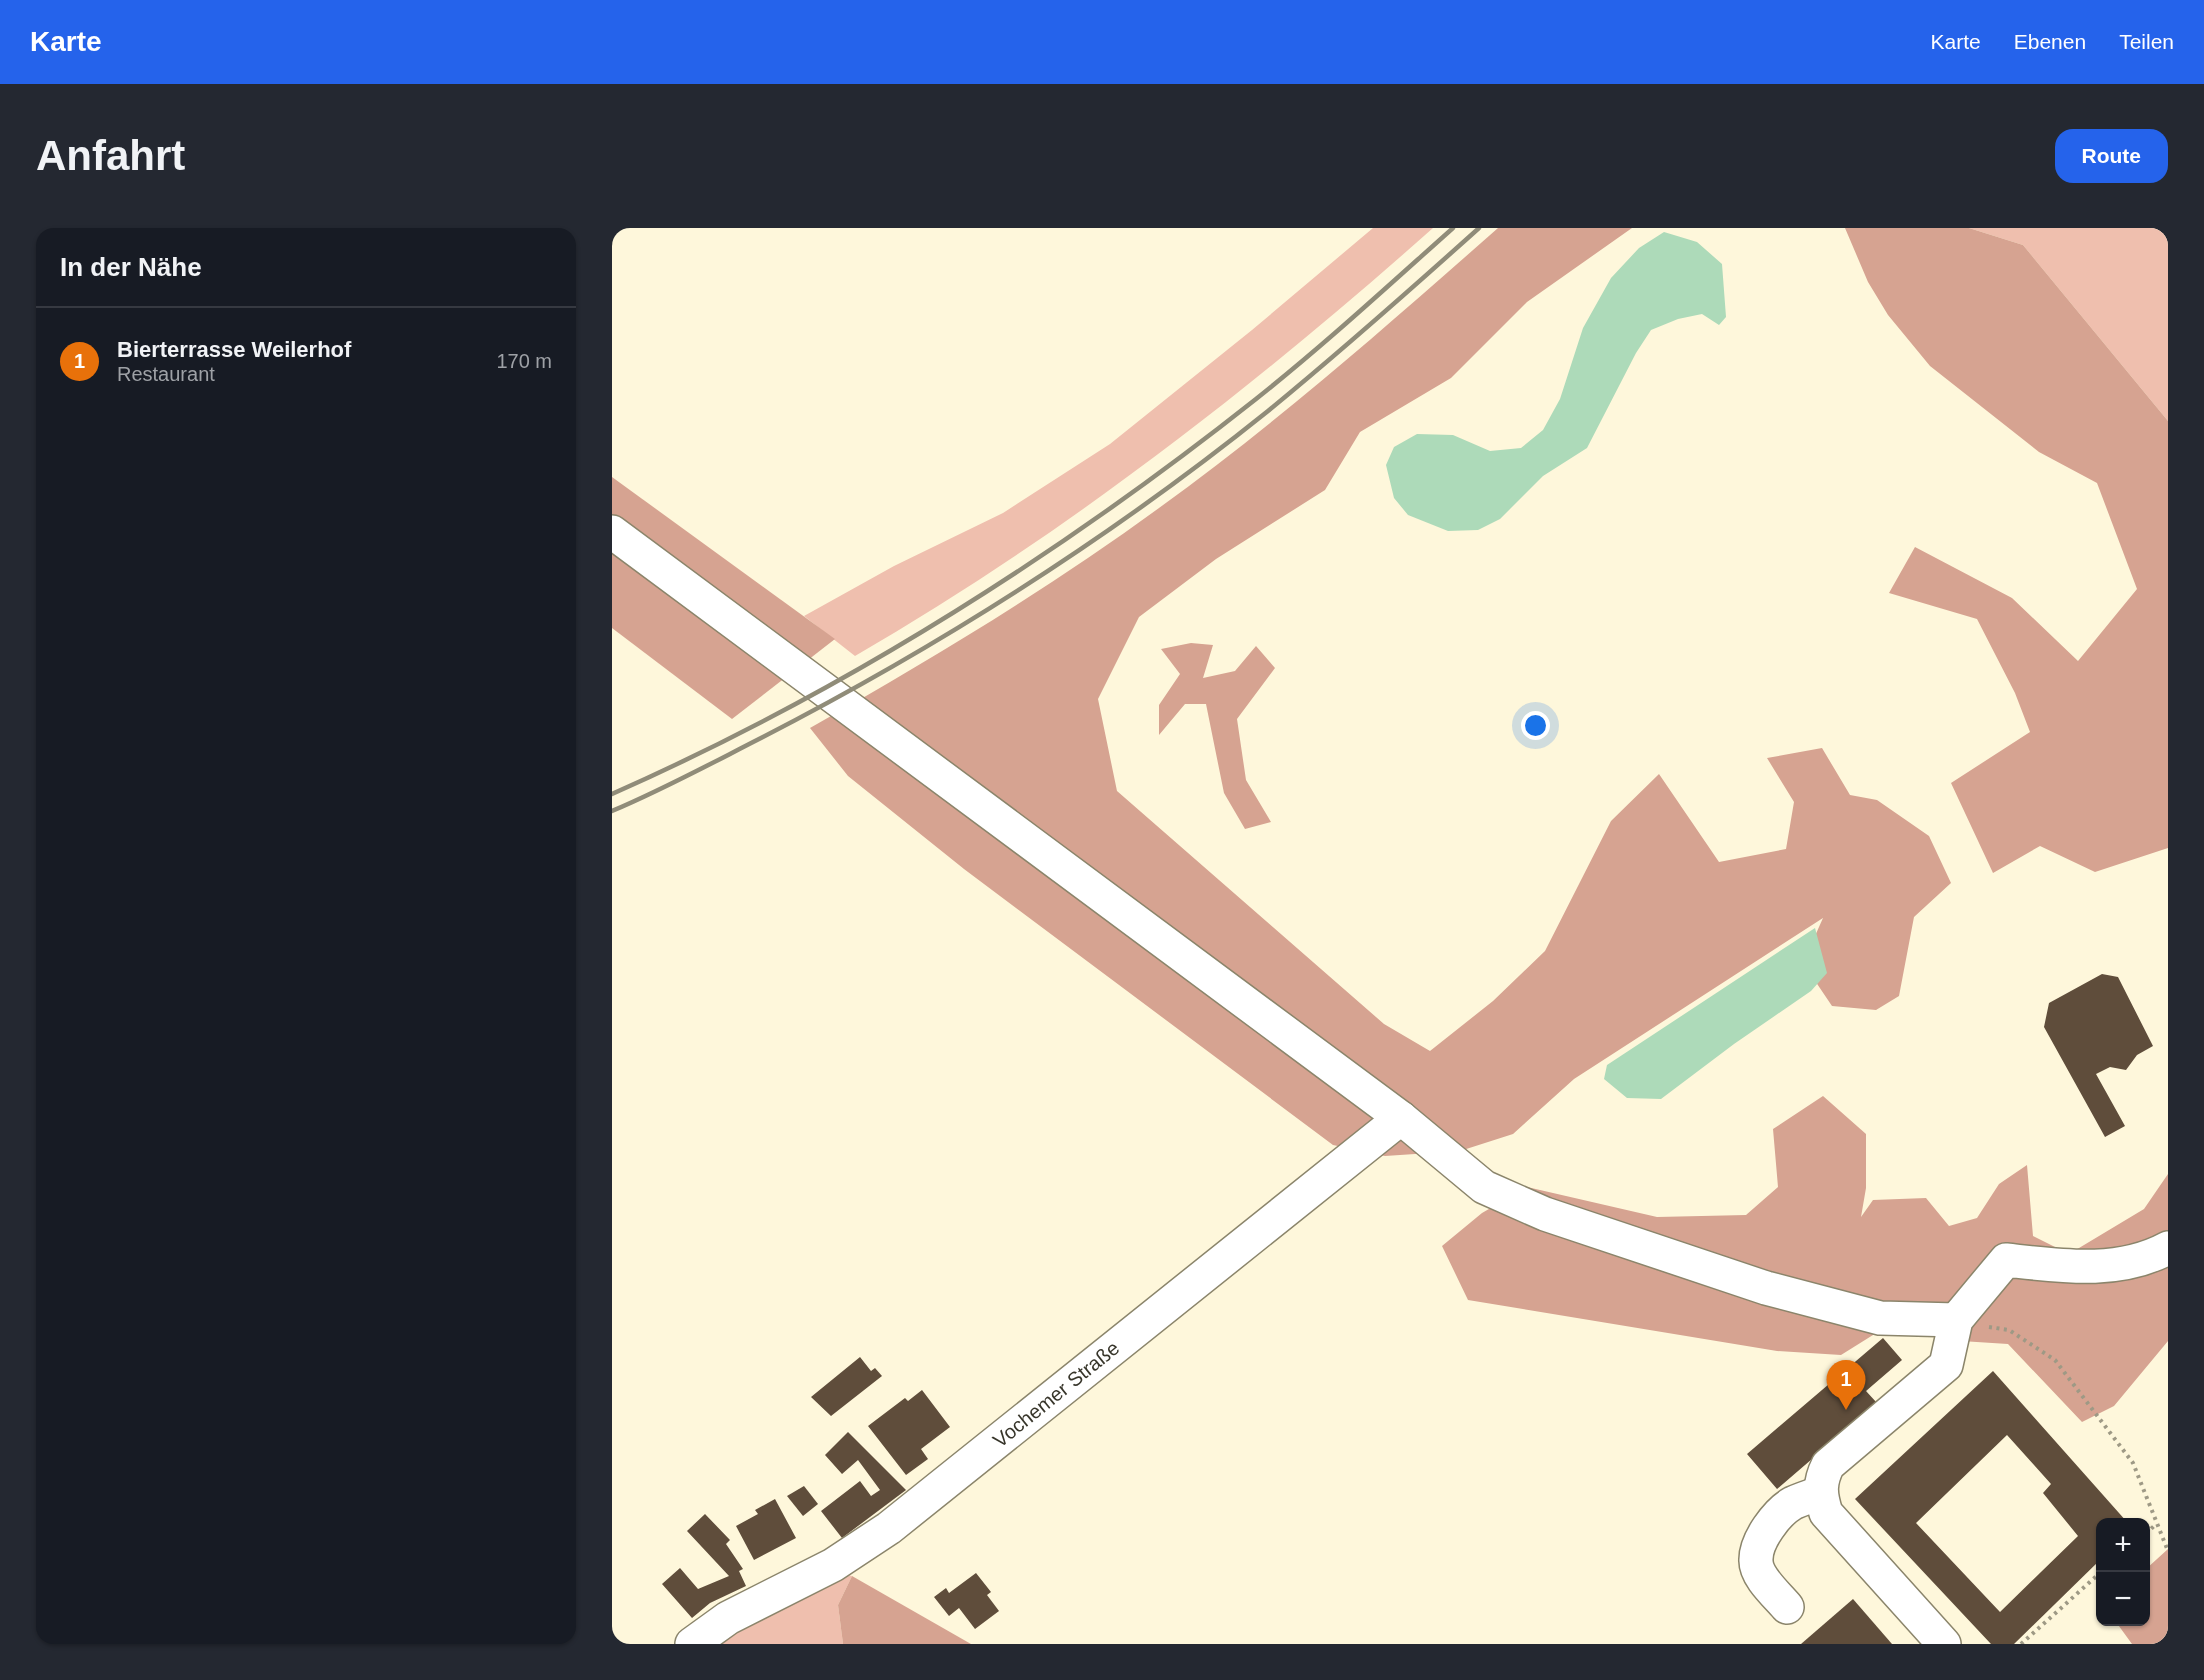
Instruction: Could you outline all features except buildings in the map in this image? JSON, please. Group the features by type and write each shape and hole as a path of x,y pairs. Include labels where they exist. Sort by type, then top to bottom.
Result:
{"street":[{"path":"612,532 1401,1118 1484,1187 1545,1214 1766,1288 1880,1318 1956,1320"},
{"name":"Vochemer Straße","path":"692,1644 728,1617 833,1565 889,1528 1401,1118"},
{"path":"1944,1644 1826,1513 1820,1493 1822,1477 1828,1465 1946,1365 1956,1320 2006,1260 2083,1268 2147,1260 2168,1248"},
{"path":"1787,1607 1759,1569 1756,1561 1760,1545 1768,1528 1791,1504 1820,1493"}],"path":[{"path":"1956,1320 2009,1330 2055,1360 2133,1463 2168,1551"},
{"path":"2150,1530 2156,1525"},
{"path":"2020,1644 2096,1577"}],"shaded area":[{"path":"1373,228 1433,228 1226,402 1155,457 1008,561 855,656 804,616 894,566 1003,513 1110,444 1252,330"},
{"path":"1498,228 1632,228 1527,302 1451,378 1360,432 1325,490 1216,559 1139,617 1098,699 1117,791 1384,1024 1430,1051 1493,1001 1545,951 1611,821 1659,774 1719,862 1786,849 1794,802 1767,758 1822,748 1850,795 1877,800 1929,836 1951,883 1914,917 1899,996 1876,1010 1832,1006 1803,963 1823,918 1574,1079 1513,1134 1460,1151 1385,1156 1333,1145 964,869 848,776 810,728 988,623 1075,567 1159,508 1290,407"},
{"path":"1845,228 1969,228 2023,245 2168,421 2168,848 2095,872 2040,846 1993,873 1951,783 2030,732 2015,693 1977,619 1889,593 1915,547 2012,598 2078,661 2137,589 2097,483 2039,452 1930,366 1888,315 1868,282"},
{"path":"1969,228 2168,228 2168,421 2023,245"},
{"path":"1664,232 1697,242 1722,264 1726,317 1719,325 1702,314 1678,319 1651,330 1636,353 1587,448 1543,476 1500,519 1478,530 1448,531 1408,515 1394,498 1386,465 1394,447 1417,434 1453,435 1490,451 1521,448 1543,430 1560,399 1583,328 1611,278 1639,248"},
{"path":"612,477 835,639 732,719 612,628"},
{"path":"1191,643 1213,645 1203,678 1235,671 1256,646 1275,668 1237,719 1246,780 1271,822 1245,829 1224,793 1206,704 1185,704 1159,735 1159,705 1180,674 1161,649"},
{"path":"1815,928 1827,973 1811,991 1734,1044 1661,1099 1627,1098 1604,1079 1607,1065"},
{"path":"1823,1096 1866,1134 1866,1188 1861,1217 1873,1200 1926,1198 1949,1226 1977,1218 1999,1184 2027,1165 2033,1236 2069,1254 2144,1209 2168,1174 2168,1341 2114,1406 2082,1422 2008,1344 1961,1341 1889,1325 1841,1355 1777,1351 1468,1300 1442,1246 1482,1213 1527,1187 1657,1217 1746,1215 1778,1187 1773,1129"},
{"path":"2168,1549 2168,1644 2132,1644 2119,1626 2150,1626 2150,1565"},
{"path":"840,1573 852,1576 838,1605 843,1644 712,1644"},
{"path":"852,1576 971,1644 843,1644 838,1605"}],"railway":[{"path":"612,794 782,711 946,617 1026,566 1181,457 1256,399 1453,228"},
{"path":"612,811 668,786 826,704 957,628 1085,546 1147,503 1268,411 1375,321 1479,228"}],"place":[{"name":"Bierterrasse Weilerhof","path":"1846,1410"}]}
